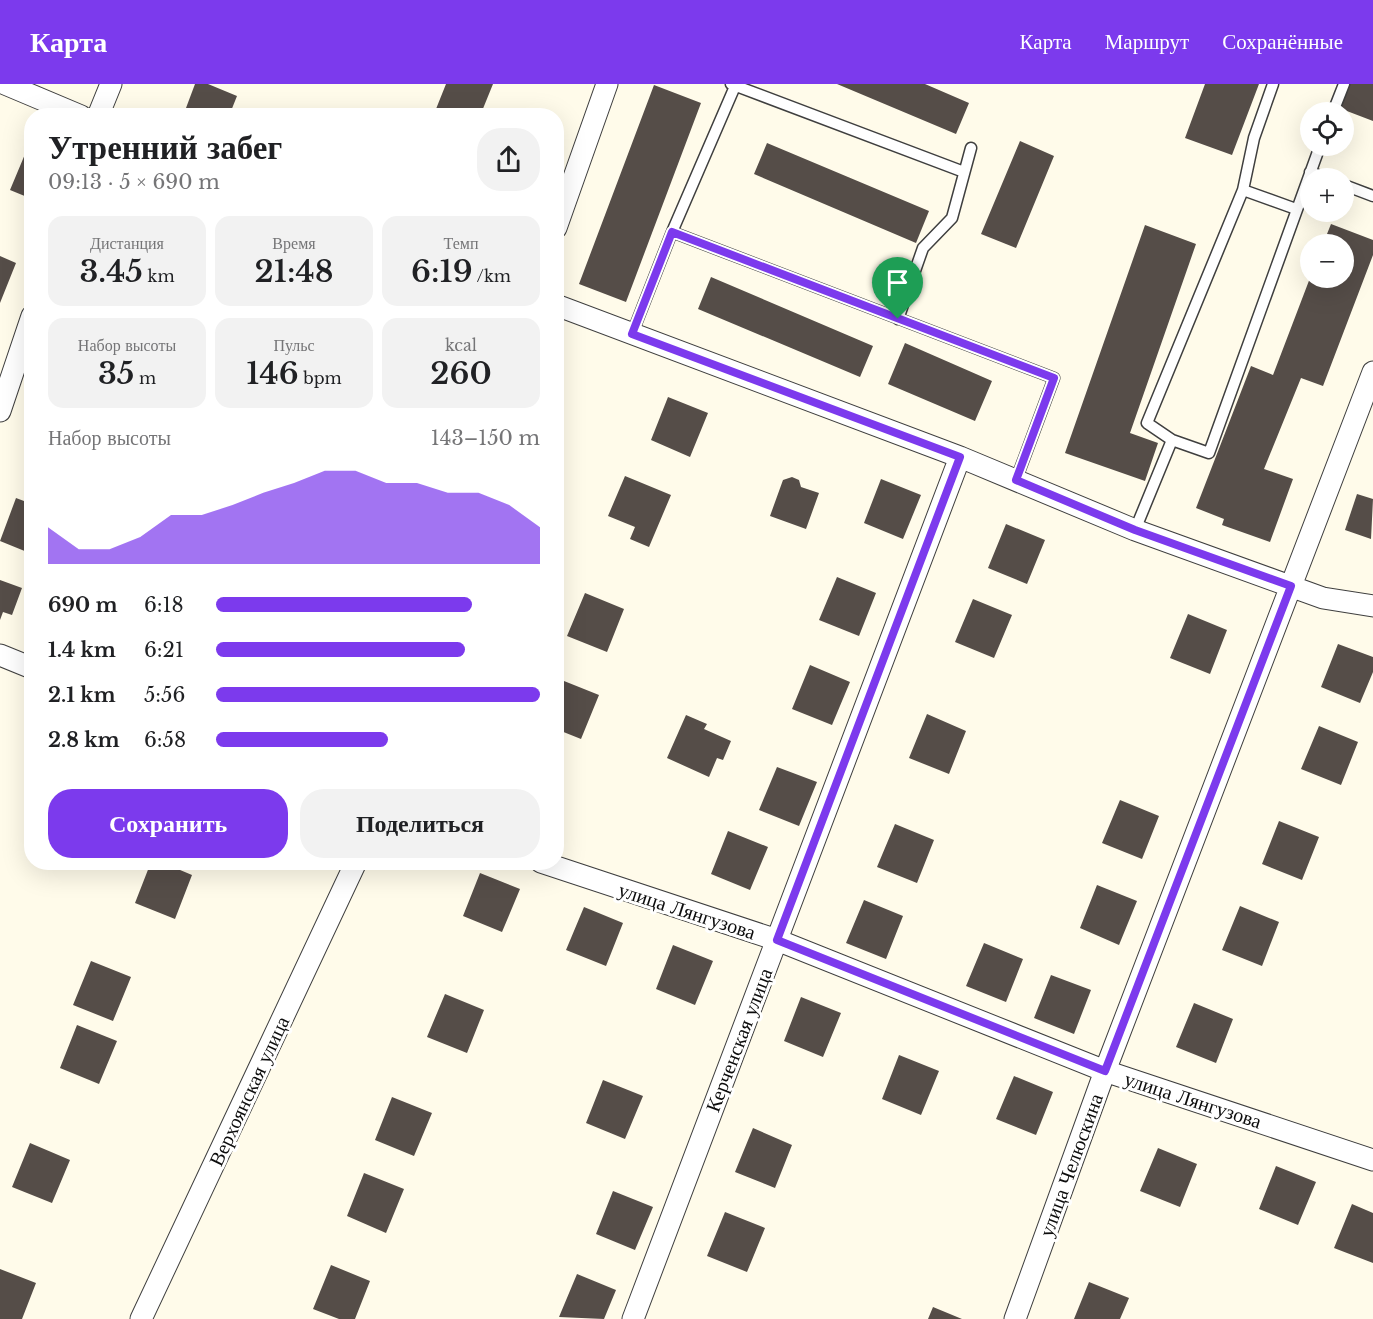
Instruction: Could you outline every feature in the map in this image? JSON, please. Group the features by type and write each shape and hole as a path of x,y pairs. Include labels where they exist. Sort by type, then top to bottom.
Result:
{"street":[{"path":"5,84 62,108"},
{"path":"101,108 111,84"},
{"path":"564,205 607,84"},
{"path":"564,308 960,457 1135,530 1323,598 1373,606"},
{"path":"0,411 24,340"},
{"name":"улица Челюскина","path":"1015,1319 1105,1071 1373,372"},
{"name":"Керченская улица","path":"633,1319 960,457"},
{"path":"0,655 24,665"},
{"name":"Верхоянская улица","path":"141,1319 352,870"},
{"name":"улица Лянгузова","path":"564,870 777,940 1105,1071 1373,1160"}],"lane":[{"path":"632,334 734,84 964,172"},
{"path":"1273,84 1254,138 1243,190 1147,423 1172,440 1209,453 1300,198"},
{"path":"1337,102 1344,84"},
{"path":"898,319 923,248 952,218 971,148"},
{"path":"1354,189 1373,196"},
{"path":"1243,190 1296,209"},
{"path":"672,232 1054,378 1016,480"},
{"path":"1135,530 1172,440"}],"building":[{"path":"195,84 208,84 237,96 232,108 186,108"},
{"path":"446,84 493,84 483,108 436,108"},
{"path":"837,84 925,84 969,103 956,134"},
{"path":"1205,84 1259,84 1232,155 1185,138"},
{"path":"1349,84 1373,84 1373,121 1354,114 1354,102 1342,102"},
{"path":"654,85 701,103 626,302 579,284"},
{"path":"1020,141 1054,156 1016,248 981,234"},
{"path":"767,143 929,211 916,243 754,174"},
{"path":"24,157 24,196 10,190"},
{"path":"1331,224 1373,240 1373,255 1323,386 1301,378 1264,469 1293,479 1270,542 1222,525 1224,519 1196,508 1251,366 1273,375 1306,288 1354,288 1354,234 1327,234"},
{"path":"1145,225 1196,244 1130,433 1158,443 1145,481 1065,453"},
{"path":"0,256 16,263 0,303"},
{"path":"711,277 873,346 860,377 698,309"},
{"path":"905,343 992,381 975,421 888,384"},
{"path":"668,397 708,413 690,457 651,440"},
{"path":"625,476 671,495 649,547 630,539 635,527 608,516"},
{"path":"792,477 799,480 801,487 819,493 806,529 770,516 783,480"},
{"path":"881,479 921,495 903,539 864,523"},
{"path":"1357,494 1373,499 1371,539 1345,530"},
{"path":"16,498 24,501 24,551 0,541"},
{"path":"1006,524 1045,540 1027,584 988,568"},
{"path":"837,577 876,593 859,636 819,620"},
{"path":"0,580 22,588 12,615 3,612 0,620"},
{"path":"585,593 624,609 607,652 567,636"},
{"path":"973,599 1012,615 994,658 955,642"},
{"path":"1188,614 1227,630 1210,674 1170,658"},
{"path":"1338,644 1373,657 1373,672 1360,703 1321,687"},
{"path":"810,665 850,682 832,725 792,709"},
{"path":"564,681 599,695 581,739 564,732"},
{"path":"927,714 966,731 949,774 909,758"},
{"path":"686,715 707,724 704,729 731,741 723,760 717,758 709,777 667,758"},
{"path":"1319,726 1358,742 1341,785 1301,769"},
{"path":"777,767 817,782 799,826 759,810"},
{"path":"1120,800 1159,816 1142,859 1102,843"},
{"path":"1279,821 1319,837 1302,880 1262,864"},
{"path":"895,824 934,840 917,883 877,867"},
{"path":"728,831 768,847 750,890 711,874"},
{"path":"148,870 180,870 192,875 175,919 135,903"},
{"path":"480,873 520,889 502,932 463,916"},
{"path":"1097,885 1137,901 1119,945 1080,928"},
{"path":"864,900 903,916 886,959 846,943"},
{"path":"1240,906 1279,922 1262,966 1222,950"},
{"path":"584,907 623,923 606,966 566,950"},
{"path":"984,943 1023,959 1006,1002 966,986"},
{"path":"673,945 713,961 695,1005 656,989"},
{"path":"91,961 131,977 113,1021 73,1005"},
{"path":"1051,975 1091,990 1074,1034 1034,1018"},
{"path":"445,994 484,1010 467,1053 427,1037"},
{"path":"801,997 841,1013 823,1057 784,1041"},
{"path":"1194,1003 1233,1019 1216,1063 1176,1047"},
{"path":"77,1025 117,1041 99,1084 60,1068"},
{"path":"899,1055 939,1071 921,1115 882,1099"},
{"path":"1014,1076 1053,1092 1036,1135 996,1119"},
{"path":"603,1080 643,1096 625,1139 586,1123"},
{"path":"392,1097 432,1113 414,1156 375,1140"},
{"path":"753,1128 792,1145 775,1188 735,1172"},
{"path":"30,1143 70,1160 52,1203 12,1187"},
{"path":"1158,1148 1197,1164 1180,1207 1140,1191"},
{"path":"1276,1166 1316,1182 1298,1225 1259,1209"},
{"path":"364,1173 404,1189 386,1233 347,1216"},
{"path":"613,1191 653,1207 635,1250 596,1234"},
{"path":"1352,1204 1373,1213 1373,1263 1334,1248"},
{"path":"725,1212 765,1228 747,1272 707,1256"},
{"path":"331,1265 370,1281 355,1319 339,1319 313,1309"},
{"path":"0,1269 36,1283 22,1319 0,1319"},
{"path":"577,1274 616,1290 604,1319 559,1317"},
{"path":"1089,1282 1129,1298 1120,1319 1074,1319"},
{"path":"933,1307 962,1319 928,1319"}],"route":[{"path":"672,232 898,319 1054,378 1016,480 1135,530 1291,586 1105,1071 777,940 960,457 632,334 672,232"}]}
